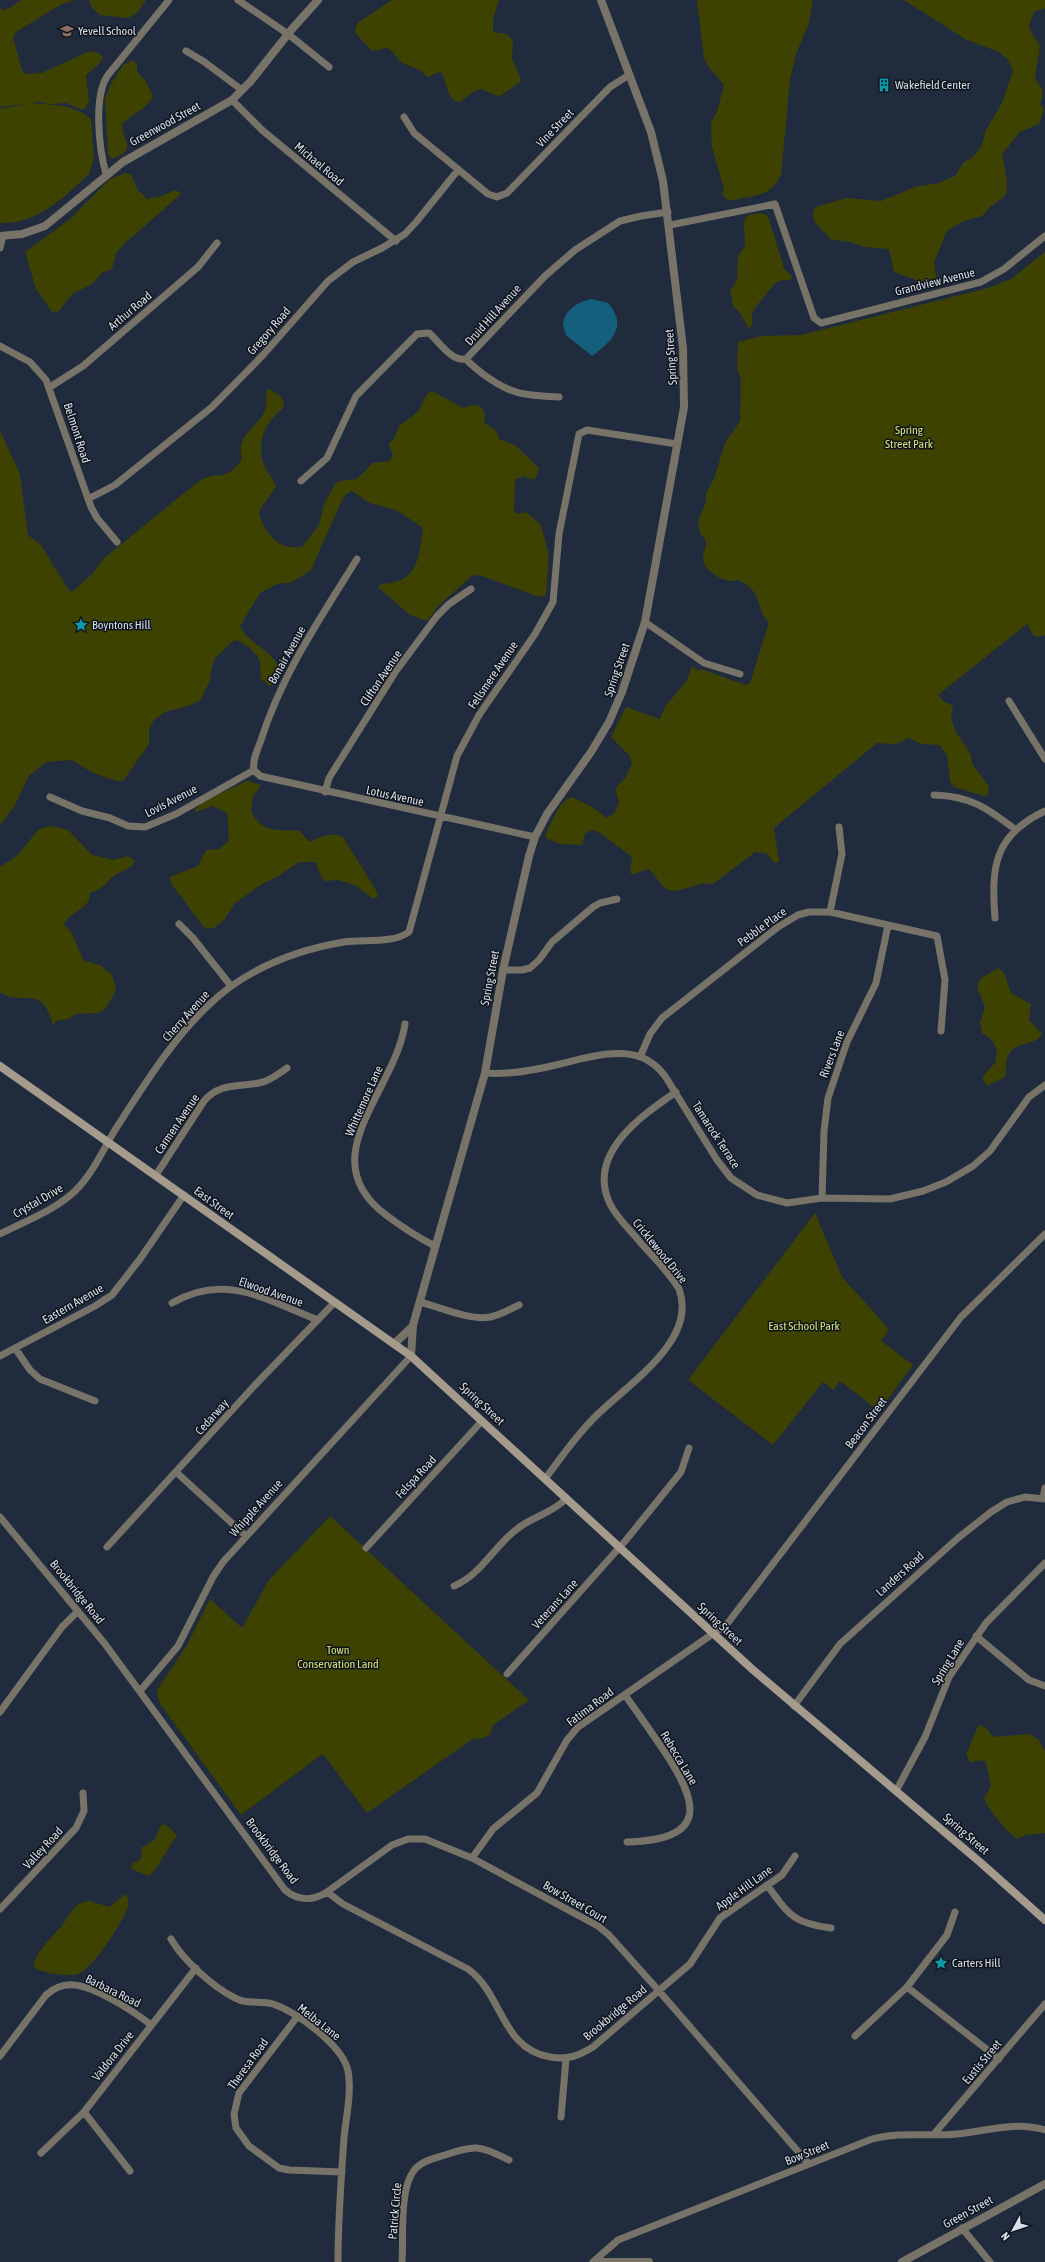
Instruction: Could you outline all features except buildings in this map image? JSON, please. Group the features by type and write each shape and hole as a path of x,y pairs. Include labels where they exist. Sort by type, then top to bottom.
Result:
{"main road":[{"name":"East Street","path":"2,1067 411,1356"},
{"name":"Spring Street","path":"411,1356 794,1706 896,1791 1045,1920"}],"street":[{"path":"106,174 101,148 99,104 102,86 108,75 169,0"},
{"path":"238,0 288,34 329,67"},
{"name":"Greenwood Street","path":"2,236 28,233 45,226 106,174 131,157 232,100 318,0"},
{"name":"Spring Street","path":"411,1356 413,1325 485,1074 503,970 524,876 535,837 547,814 591,752 609,722 622,692 645,622 684,407 684,368 670,225 663,181 654,144 601,0"},
{"path":"186,51 203,61 242,90"},
{"name":"Vine Street","path":"458,170 488,194 497,197 507,193 610,87 629,75"},
{"name":"Michael Road","path":"232,100 262,130 396,241"},
{"path":"404,117 414,133 458,170"},
{"name":"Gregory Road","path":"88,499 115,485 212,407 258,361 334,275 353,262 396,241 418,221 458,170"},
{"name":"Grandview Avenue","path":"670,225 775,204 814,318 818,322 824,323 981,282 1001,271 1045,236"},
{"name":"Druid Hill Avenue","path":"301,481 327,458 356,396 417,334 428,333 453,355 462,360 466,359 545,276 575,250 620,221 668,212"},
{"path":"0,248 2,236"},
{"name":"Arthur Road","path":"50,387 79,368 198,267 216,243"},
{"name":"Belmont Road","path":"0,346 30,362 42,373 50,387 88,499 95,515 117,542"},
{"path":"466,359 494,382 510,391 529,395 558,397"},
{"name":"Fellsmere Avenue","path":"410,931 455,762 469,732 500,681 534,634 553,602 559,534 575,448 582,432 588,430 677,444"},
{"name":"Bonair Avenue","path":"254,770 255,759 267,720 284,680 356,559"},
{"name":"Clifton Avenue","path":"325,792 329,778 401,664 440,613 471,589"},
{"path":"645,622 704,663 740,674"},
{"path":"1009,701 1045,759"},
{"name":"Lotus Avenue","path":"254,770 260,776 325,792 535,837"},
{"name":"Lovis Avenue","path":"50,797 82,811 110,818 128,826 145,827 176,814 254,770"},
{"path":"934,795 954,796 976,802 988,808 1016,830"},
{"path":"995,918 993,881 995,869 1003,848 1016,830 1045,811"},
{"path":"830,912 842,854 839,827"},
{"path":"503,970 522,970 530,968 539,960 552,942 593,907 600,903 617,899"},
{"name":"Pebble Place","path":"640,1057 650,1034 662,1018 778,927 803,913 830,912 938,937 945,989 941,1031"},
{"path":"179,924 193,938 231,986"},
{"name":"Rivers Lane","path":"822,1198 824,1131 830,1091 847,1042 874,990 881,967 888,925"},
{"name":"Cherry Avenue","path":"109,1142 136,1099 181,1036 202,1011 231,986 261,967 300,952 346,942 395,938 410,931"},
{"name":"Whittemore Lane","path":"405,1024 392,1063 356,1143 354,1169 360,1188 372,1204 413,1235 435,1246"},
{"name":"Tamarock Terrace","path":"485,1074 527,1071 607,1055 640,1057 658,1068 676,1092 727,1174 739,1185 757,1195 780,1202 794,1203 822,1198 873,1200 895,1198 946,1182 973,1166 990,1151 1029,1097 1045,1085"},
{"name":"Carmen Avenue","path":"156,1175 204,1101 214,1091 226,1086 260,1083 287,1068"},
{"name":"Cricklewood Drive","path":"545,1479 593,1418 655,1363 680,1321 683,1305 677,1285 614,1211 607,1197 604,1182 607,1160 618,1140 676,1092"},
{"name":"Crystal Drive","path":"0,1234 50,1208 72,1194 83,1182 109,1142"},
{"name":"Eastern Avenue","path":"0,1356 95,1306 112,1295 140,1260 184,1195"},
{"name":"Beacon Street","path":"714,1634 728,1623 966,1311 1045,1234"},
{"name":"Elwood Avenue","path":"172,1303 202,1289 228,1288 260,1297 318,1320"},
{"name":"Cedarway","path":"107,1547 255,1385 335,1302"},
{"path":"420,1302 473,1317 484,1318 494,1316 519,1305"},
{"name":"Spring Street","path":"394,1344 413,1325"},
{"path":"15,1348 30,1370 40,1379 94,1400"},
{"name":"Whipple Avenue","path":"140,1691 178,1646 216,1572 246,1536 411,1356"},
{"name":"Felspa Road","path":"366,1548 482,1421"},
{"name":"Veterans Lane","path":"507,1674 620,1548 681,1472 689,1448"},
{"path":"176,1472 246,1536"},
{"path":"1044,1498 1045,1488"},
{"name":"Landers Road","path":"794,1706 840,1644 958,1538 991,1512 1007,1502 1025,1497 1044,1498"},
{"path":"454,1586 468,1580 517,1529 544,1515 566,1499"},
{"name":"Brookbridge Road","path":"0,1517 78,1611 140,1691 285,1890 293,1896 305,1899 316,1898 327,1892 343,1904 468,1969 483,1983 521,2045 535,2054 566,2059 580,2055 593,2047 658,1991"},
{"name":"Spring Lane","path":"896,1791 925,1737 945,1684 976,1636 991,1617 1045,1563"},
{"path":"0,1712 62,1627 78,1611"},
{"name":"Fatima Road","path":"472,1858 493,1829 537,1793 573,1732 625,1694 714,1634"},
{"path":"976,1636 1029,1680 1045,1686"},
{"name":"Rebecca Lane","path":"625,1694 683,1781 691,1806 688,1819 675,1833 663,1838 627,1842"},
{"name":"Valley Road","path":"0,1909 76,1828 84,1811 83,1792"},
{"name":"Bow Street Court","path":"327,1892 389,1847 404,1840 430,1840 472,1858 601,1928 808,2163"},
{"name":"Apple Hill Lane","path":"658,1991 694,1960 720,1918 783,1873 795,1856"},
{"path":"767,1885 785,1908 797,1919 812,1925 831,1928"},
{"path":"855,2036 907,1987 947,1935 955,1912"},
{"name":"Melba Lane","path":"171,1939 182,1957 235,1998 250,2003 273,2004 297,2017 334,2047 341,2055 347,2069 348,2084 338,2262"},
{"name":"Valdora Drive","path":"42,2153 84,2112 196,1968"},
{"name":"Barbara Road","path":"0,2056 44,1997 53,1989 65,1985 78,1985 87,1988 136,2013 151,2025"},
{"path":"907,1987 999,2059"},
{"name":"Eustis Street","path":"934,2134 1045,2004"},
{"name":"Theresa Road","path":"297,2017 239,2093 234,2114 236,2128 249,2146 279,2168 289,2170 342,2172"},
{"path":"561,2117 566,2059"},
{"path":"84,2112 130,2171"},
{"name":"Bow Street","path":"593,2262 618,2240 808,2163 887,2135 957,2134 1009,2126 1045,2130"},
{"name":"Patrick Circle","path":"402,2262 406,2189 411,2175 418,2167 430,2159 469,2147 482,2148 509,2160"},
{"name":"Green Street","path":"902,2262 1045,2184"},
{"path":"962,2228 990,2262"},
{"path":"602,2262 623,2260 649,2262"}],"green space":[{"path":"21,0 74,0 62,4 16,32 13,39 23,72 25,74 42,73 90,51 98,53 103,57 100,63 86,75 89,102 85,109 80,109 66,103 49,104 38,102 0,107 0,8 4,10 10,8"},
{"path":"89,0 146,0 137,13 128,18 100,15 91,6"},
{"path":"392,0 499,0 493,19 493,32 507,34 513,41 512,58 520,77 520,82 500,96 494,95 482,89 474,91 460,102 455,101 450,96 442,73 439,72 428,77 420,70 402,63 390,49 386,48 372,51 356,34 355,28 359,22"},
{"path":"697,0 813,0 809,23 796,54 790,80 781,175 769,190 755,196 732,200 726,199 722,194 724,189 712,147 711,122 717,112 724,85 708,66 704,58"},
{"path":"904,0 1045,0 1045,8 1034,12 1029,25 1032,34 1040,46 1035,78 1042,90 1040,104 1044,109 1039,124 1020,132 1002,154 1007,181 1006,195 990,207 982,216 963,221 947,231 934,262 937,282 930,288 924,289 914,279 894,272 889,249 865,247 850,242 830,239 814,221 813,214 815,207 847,198 881,201 915,187 939,183 955,176 963,163 973,157 981,147 986,130 1002,103 1013,71 1008,60 999,52 967,40"},
{"path":"130,61 134,61 137,65 137,72 145,80 153,96 147,105 130,117 122,125 127,149 125,152 112,159 108,154 105,98 111,84 123,65"},
{"path":"30,103 70,108 77,110 91,119 94,158 89,174 49,208 26,219 0,223 0,109"},
{"path":"125,173 131,174 137,189 147,199 162,196 176,190 181,194 124,244 116,253 112,269 103,272 91,285 73,293 59,311 52,312 36,289 25,252 69,220 109,180"},
{"path":"762,213 768,216 784,268 792,277 790,280 777,282 767,292 753,312 753,324 749,329 740,313 733,306 730,291 737,280 738,256 745,246 744,221 749,215"},
{"name":"Spring Street Park","path":"1045,252 1045,635 1038,637 1034,636 1027,624 938,695 943,701 953,706 951,718 955,730 971,755 972,764 989,786 988,795 984,796 954,787 950,781 947,755 939,745 921,744 909,738 896,744 877,743 774,828 779,862 775,863 766,853 755,852 713,884 699,885 676,891 665,888 648,869 634,874 630,873 632,857 597,831 592,830 585,834 582,845 561,844 547,839 545,835 555,814 562,804 571,797 589,805 607,818 615,813 619,801 615,789 626,777 632,763 629,755 611,737 626,707 659,719 656,727 665,707 687,680 692,666 698,671 701,669 745,685 750,683 769,622 761,611 756,595 747,585 738,580 728,581 722,579 711,572 704,564 703,557 706,541 700,533 698,521 706,502 706,493 714,479 725,443 740,421 741,380 737,368 738,342 762,336 801,335 988,288 1011,279"},
{"path":"268,389 279,395 284,407 267,425 261,448 264,465 276,487 261,508 259,514 266,529 274,540 286,546 302,547 319,525 324,504 335,484 340,481 357,479 373,463 389,461 393,456 389,444 395,437 399,426 418,412 427,394 432,391 463,408 472,405 480,406 485,414 484,422 496,431 499,439 515,445 539,468 536,478 530,479 523,476 515,480 514,512 518,514 526,512 541,525 549,555 546,595 539,597 482,576 473,575 438,606 427,621 410,615 378,587 381,584 393,583 403,579 409,574 418,559 423,528 396,510 370,503 352,491 346,494 342,500 311,570 292,582 277,584 260,593 240,626 243,632 269,654 278,666 279,672 275,677 275,683 269,686 261,679 260,662 258,657 249,647 237,640 233,641 214,659 209,683 200,700 191,705 165,712 153,721 149,729 149,744 123,781 117,781 93,773 72,760 46,762 29,776 15,805 0,825 0,431 20,474 28,535 41,545 68,589 72,592 93,573 103,559 199,481 211,476 226,474 236,466 242,459 241,451 244,438 264,413"},
{"path":"247,781 261,785 253,797 251,811 260,824 271,829 299,831 310,842 330,835 339,835 343,837 376,890 378,897 372,898 355,885 337,880 325,881 321,877 316,862 299,862 277,877 262,884 234,904 224,920 216,927 207,929 202,925 171,883 170,877 198,866 206,850 219,849 229,841 227,813 213,806 195,812 195,809 204,801"},
{"path":"51,826 68,830 92,855 113,860 128,856 135,861 131,866 117,874 102,887 90,893 90,898 84,906 70,916 64,924 71,932 84,961 100,965 112,975 116,989 113,996 105,1009 99,1013 75,1014 69,1019 56,1021 53,1026 49,1013 44,1004 38,1000 31,998 17,998 0,992 0,867 17,856 39,829"},
{"path":"998,968 1004,973 1011,993 1031,1004 1029,1020 1042,1034 1035,1041 1020,1045 1011,1051 1007,1059 1005,1077 987,1086 982,1077 995,1063 997,1049 991,1039 982,1033 980,1023 985,1007 977,987 980,979"},
{"name":"East School Park","path":"815,1213 842,1277 889,1329 881,1341 913,1365 879,1411 840,1381 833,1390 823,1382 773,1445 688,1380"},
{"name":"Town Conservation Land","path":"330,1516 529,1700 493,1725 490,1735 477,1740 474,1738 367,1813 324,1755 321,1755 241,1815 161,1705 157,1695 158,1689 187,1645 210,1599 242,1628 269,1580"},
{"path":"981,1725 987,1729 991,1735 996,1737 1029,1734 1038,1739 1045,1751 1045,1833 1026,1835 1017,1839 1003,1826 987,1805 984,1799 991,1786 986,1763 983,1760 970,1762 966,1755 978,1726"},
{"path":"165,1824 177,1835 155,1870 149,1876 131,1869 132,1864 141,1859 142,1847 149,1844 154,1839 160,1826"},
{"path":"126,1894 128,1906 121,1922 100,1953 86,1969 80,1973 64,1975 50,1973 35,1968 34,1961 49,1939 61,1927 72,1910 84,1902 90,1901 109,1907"}],"water":[{"path":"591,299 608,303 614,311 617,319 617,326 611,339 592,356 566,335 563,325 566,315 572,308 581,302"}],"place":[{"name":"Yevell School","path":"67,31"},
{"name":"Wakefield Center","path":"884,85"},
{"name":"Boyntons Hill","path":"81,625"},
{"name":"Carters Hill","path":"941,1963"}]}
